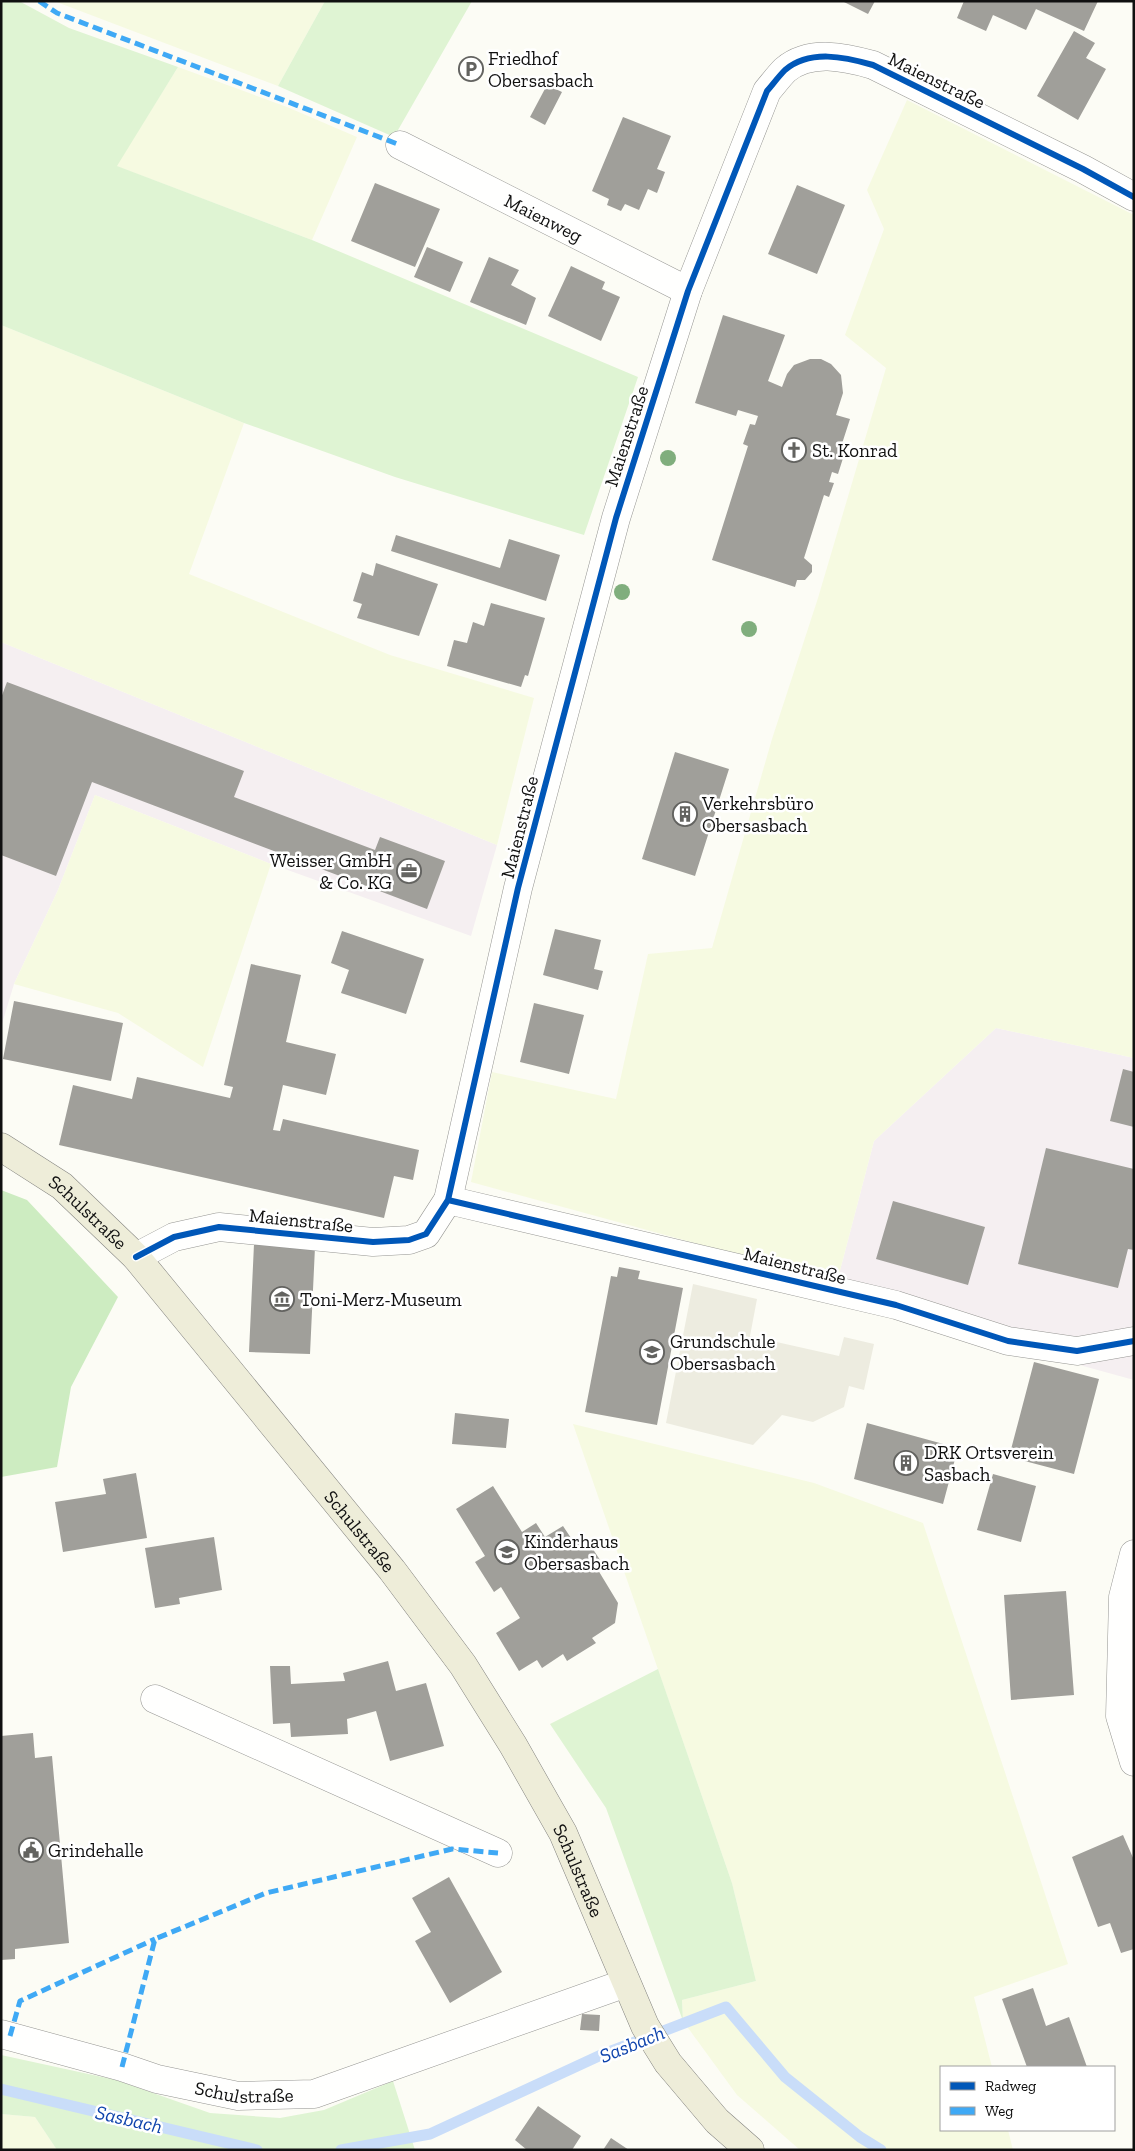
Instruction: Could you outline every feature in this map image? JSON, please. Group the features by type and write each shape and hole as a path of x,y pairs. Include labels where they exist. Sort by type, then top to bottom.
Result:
{"main road":[{"name":"Schulstraße","path":"1,1147 62,1186 136,1257 392,1570 462,1666 513,1745 562,1833 645,2026 668,2063 717,2120 750,2150"}],"street":[{"name":"Maienstraße","path":"136,1257 174,1237 219,1227 373,1242 409,1240 426,1234 448,1200 518,888 625,521 688,291 767,91 786,69 811,57 844,57 872,65 1083,169 1134,197"},
{"name":"Maienweg","path":"400,145 688,291"},
{"name":"Maienstraße","path":"448,1200 576,1233 896,1305 1008,1341 1077,1351 1134,1342"},
{"path":"1134,1554 1128,1598 1120,1716 1134,1762"},
{"path":"155,1700 498,1853"},
{"name":"Schulstraße","path":"1,2034 122,2067 157,2079 238,2096 314,2094 626,1983"}],"shaded area":[{"name":"Weisser GmbH & Co. KG","path":"1,642 497,845 471,936 271,864 95,795 58,890 14,984 1,1027"},
{"path":"996,1028 1134,1058 1134,1380 898,1315 837,1282 874,1141"},
{"path":"693,1284 757,1299 750,1336 839,1356 844,1337 874,1344 864,1390 849,1386 844,1407 813,1422 782,1415 753,1445 666,1423"}],"green space":[{"path":"1,1 19,1 69,28 178,67 117,166 312,240 638,377 584,535 395,477 244,423 1,325"},
{"path":"54,1 325,1 278,86"},
{"path":"325,1 472,1 394,137 278,86"},
{"path":"178,67 287,107 357,137 312,240 116,166"},
{"path":"907,100 1134,215 1134,1058 996,1028 874,1141 837,1282 471,1182 492,1072 616,1099 648,954 712,948 772,739 818,598 886,368 845,335 884,229 867,190"},
{"path":"1,325 244,423 189,574 390,655 534,698 497,845 1,642"},
{"path":"95,795 271,864 203,1067 118,1013 14,984 58,890"},
{"path":"1,1190 27,1200 118,1297 71,1387 57,1467 1,1477"},
{"path":"573,1424 814,1483 923,1523 1068,1964 974,1997 992,2066 940,2066 940,2131 1008,2131 1013,2150 800,2150 737,2095 683,2021 682,2000 756,1981 732,1883"},
{"path":"658,1669 732,1883 756,1981 682,2000 683,2021 606,1808 550,1724"},
{"path":"1,2055 116,2080 210,2113 280,2118 324,2110 393,2081 415,2150 57,2150 35,2117 1,2114"},
{"path":"1,2114 35,2117 57,2150 1,2150"}],"building":[{"path":"842,1 875,1 868,14"},
{"path":"964,1 1098,1 1084,31 1036,9 1026,30 993,15 986,31 957,18"},
{"path":"1074,31 1095,43 1086,58 1106,69 1078,120 1037,96"},
{"path":"547,85 562,92 545,125 530,117"},
{"path":"623,117 671,136 657,169 665,172 657,193 648,189 639,210 625,204 621,211 607,205 609,199 592,191"},
{"path":"375,183 440,209 415,267 351,241"},
{"path":"797,185 845,205 817,274 768,254"},
{"path":"427,247 463,262 450,292 414,277"},
{"path":"489,257 519,270 511,285 536,298 526,325 470,302"},
{"path":"571,266 605,282 602,289 620,297 601,341 548,316"},
{"name":"St. Konrad","path":"723,315 785,335 768,381 782,387 787,374 794,365 810,359 821,359 831,364 841,375 843,393 836,415 850,419 839,453 844,455 838,474 832,472 829,482 834,483 829,497 824,495 804,558 812,565 812,572 805,580 797,580 795,587 712,560 748,446 743,444 750,424 755,425 758,416 738,410 736,416 695,403"},
{"path":"396,535 500,568 509,539 560,555 546,601 391,551"},
{"path":"376,563 438,584 419,636 357,618 362,604 353,601 362,572 373,576"},
{"path":"491,603 545,618 528,676 525,675 521,687 447,666 454,640 467,643 473,622 484,626"},
{"path":"7,682 244,771 234,797 375,850 380,837 445,861 427,909 92,782 56,876 1,855 1,698"},
{"name":"Verkehrsbüro Obersasbach","path":"675,752 729,769 695,876 642,859"},
{"path":"555,929 601,940 594,969 603,971 598,990 543,975"},
{"path":"342,931 424,959 406,1014 341,993 349,970 331,963"},
{"path":"251,964 301,975 286,1042 336,1054 326,1095 283,1085 273,1130 280,1131 283,1119 419,1150 413,1180 394,1176 384,1218 59,1145 73,1085 132,1099 137,1077 230,1098 233,1087 224,1085"},
{"path":"14,1001 123,1023 111,1081 3,1059"},
{"path":"534,1003 584,1015 569,1074 520,1062"},
{"path":"1123,1069 1134,1072 1134,1127 1110,1121"},
{"path":"1046,1148 1134,1169 1134,1250 1128,1249 1118,1288 1018,1264"},
{"path":"893,1201 985,1227 968,1285 876,1259"},
{"name":"Toni-Merz-Museum","path":"254,1244 315,1247 310,1354 249,1352"},
{"path":"619,1267 640,1271 638,1279 683,1288 657,1425 585,1412 611,1276 617,1277"},
{"path":"1034,1362 1099,1379 1074,1474 1009,1457"},
{"path":"455,1413 509,1419 506,1448 452,1444"},
{"name":"DRK Ortsverein Sasbach","path":"867,1423 958,1448 943,1504 854,1479"},
{"path":"136,1473 147,1538 63,1552 55,1502 106,1494 103,1479"},
{"path":"993,1474 1036,1486 1021,1542 977,1530"},
{"path":"493,1486 522,1532 536,1523 545,1537 563,1526 575,1544 585,1537 604,1566 598,1570 618,1603 615,1623 592,1638 596,1643 567,1661 563,1654 542,1668 537,1660 519,1671 496,1633 520,1618 501,1587 494,1592 475,1562 485,1556 456,1509"},
{"path":"214,1537 222,1590 179,1598 180,1604 155,1608 145,1548"},
{"path":"1066,1591 1074,1695 1011,1700 1004,1595"},
{"path":"388,1661 396,1691 426,1683 444,1746 390,1761 376,1711 347,1719 348,1734 291,1737 290,1723 273,1724 270,1666 290,1666 291,1684 345,1681 343,1673"},
{"name":"Grindehalle","path":"33,1733 35,1758 52,1756 69,1943 15,1949 15,1959 1,1960 1,1736"},
{"path":"1123,1835 1134,1860 1134,1949 1121,1953 1110,1923 1098,1927 1072,1857"},
{"path":"449,1877 502,1972 450,2003 415,1941 431,1932 412,1898"},
{"path":"1033,1988 1046,2026 1069,2017 1087,2066 1027,2066 1002,1999"},
{"path":"582,2014 600,2015 599,2031 580,2030"},
{"path":"538,2106 581,2136 572,2150 527,2150 515,2140"},
{"path":"611,2138 629,2150 603,2150"}],"waterway":[{"name":"Sasbach","path":"341,2150 430,2134 601,2055 726,2007 785,2077 860,2137 881,2150"},
{"name":"Sasbach","path":"1,2089 257,2150"}],"marked path":[{"path":"39,1 57,13 400,145"},
{"path":"122,2067 155,1939 266,1893 452,1849 498,1853"},
{"path":"10,2036 20,2001 155,1939"}],"cycle path":[{"path":"136,1257 174,1237 219,1227 373,1242 409,1240 426,1234 448,1200 518,888 616,518 688,291 767,91 783,72 795,63 816,57 851,59 873,65 1083,169 1134,197"},
{"path":"448,1200 896,1305 1008,1341 1077,1351 1134,1341"}],"place":[{"name":"Friedhof Obersasbach","path":"471,69"},
{"name":"St. Konrad","path":"794,450"},
{"name":"Verkehrsbüro Obersasbach","path":"685,814"},
{"name":"Weisser GmbH & Co. KG","path":"409,871"},
{"name":"Toni-Merz-Museum","path":"282,1299"},
{"name":"Grundschule Obersasbach","path":"652,1352"},
{"name":"DRK Ortsverein Sasbach","path":"906,1463"},
{"name":"Kinderhaus Obersasbach","path":"507,1552"},
{"name":"Grindehalle","path":"31,1850"}]}
